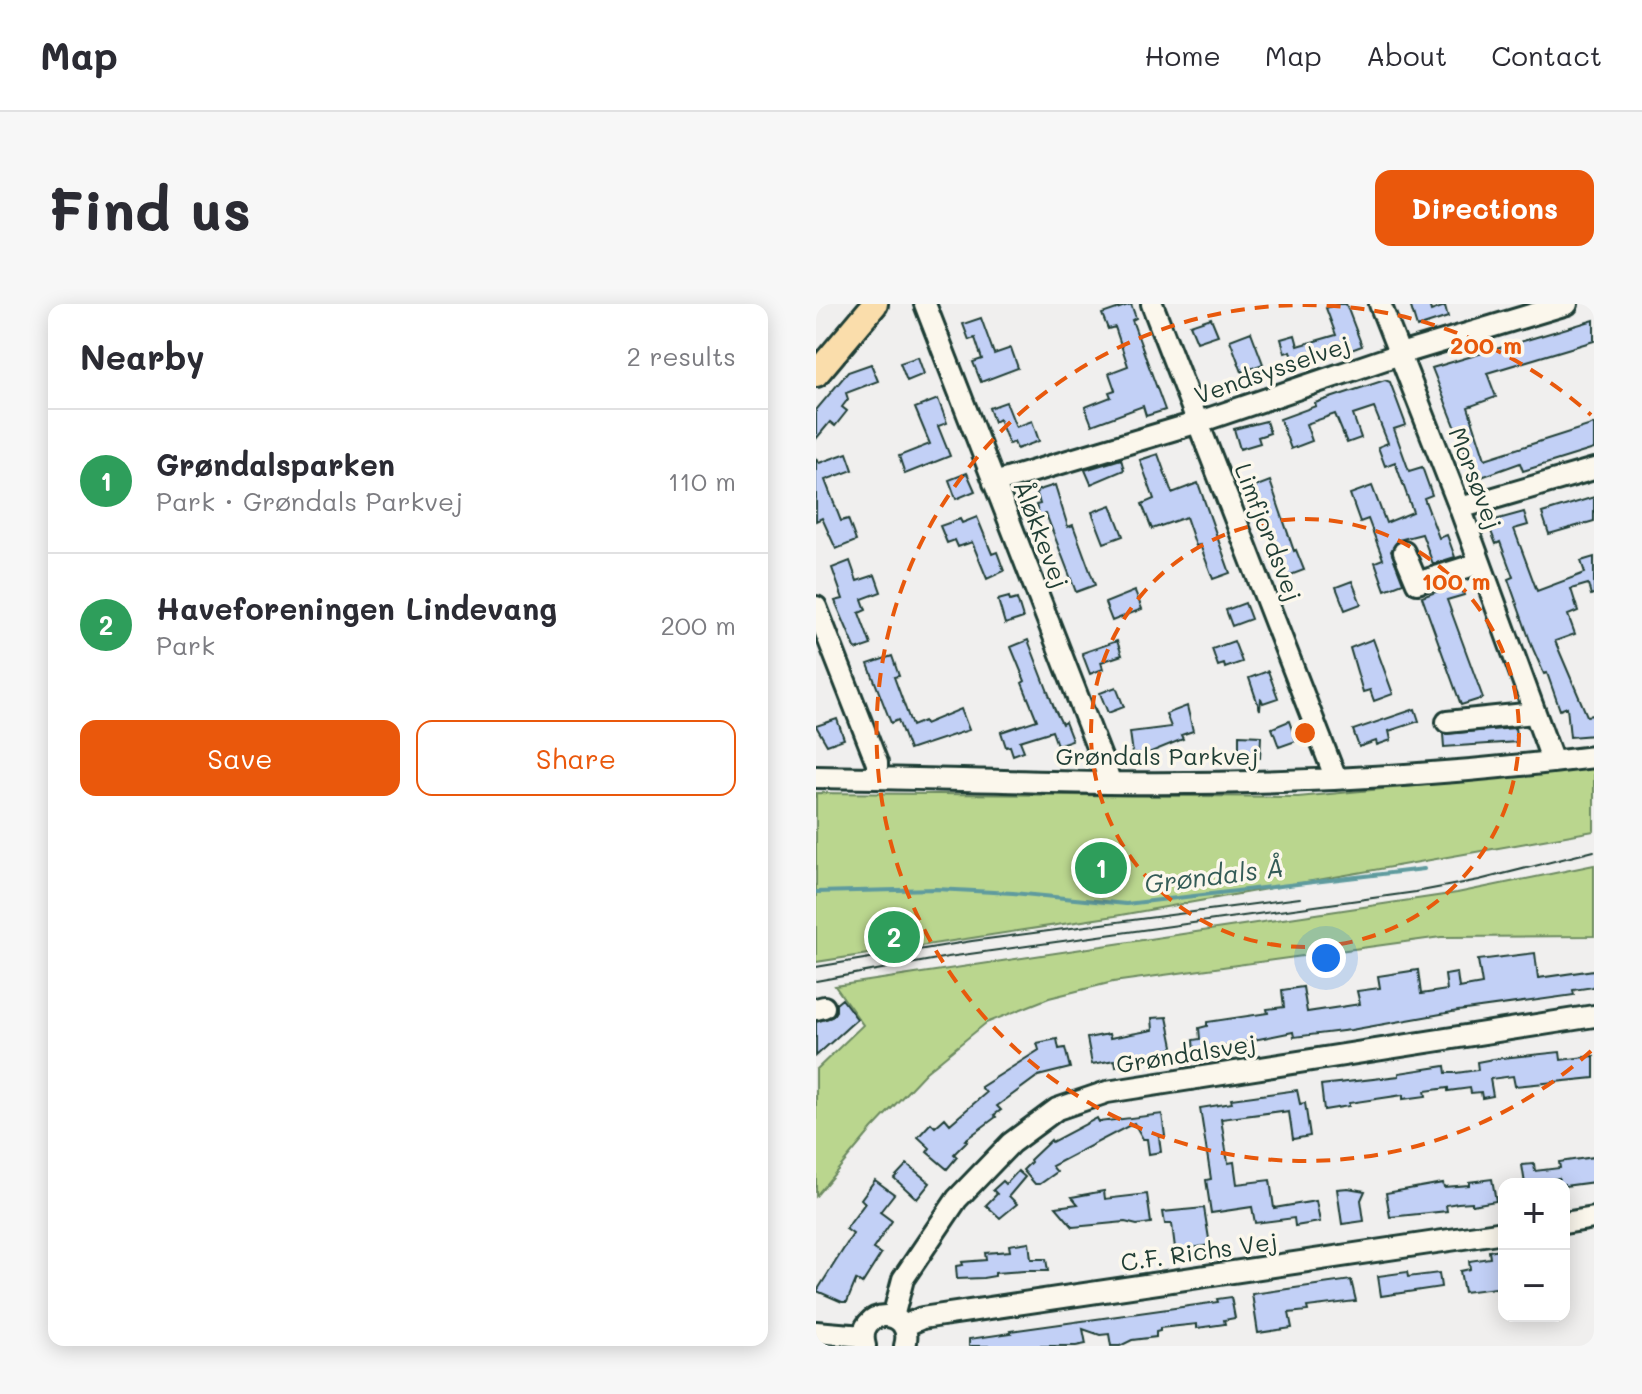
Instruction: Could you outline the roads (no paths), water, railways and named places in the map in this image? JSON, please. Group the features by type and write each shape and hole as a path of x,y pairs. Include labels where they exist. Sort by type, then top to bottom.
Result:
{"main road":[{"path":"816,374 875,304"}],"street":[{"name":"Åløkkevej","path":"925,304 1111,783"},
{"name":"Limfjordsvej","path":"1152,304 1336,779"},
{"name":"Morsøvej","path":"1380,304 1460,508 1553,762"},
{"name":"Vendsysselvej","path":"994,483 1199,422 1400,354 1567,304"},
{"path":"1460,508 1594,469"},
{"path":"1404,552 1417,583 1480,563"},
{"path":"816,607 877,763 877,778"},
{"path":"1447,722 1535,713"},
{"name":"Grøndals Parkvej","path":"816,777 1111,783 1336,779 1594,757"},
{"name":"Grøndalsvej","path":"900,1330 903,1279 957,1199 1011,1143 1057,1109 1107,1092 1594,1016"},
{"path":"1570,1222 1594,1218"},
{"name":"C.F. Richs Vej","path":"864,1341 867,1325 885,1315 900,1330 922,1318 1498,1233"},
{"path":"816,1332 864,1341"}],"waterway":[{"name":"Grøndals Å","path":"816,892 936,889 1126,904 1424,869"}],"tram line":[{"path":"816,981 948,957 1416,892 1479,880 1594,851"},
{"path":"816,967 972,941 1300,898"}],"place":[{"name":"Grøndalsparken","path":"1101,868"},
{"name":"Haveforeningen Lindevang","path":"894,937"}]}
